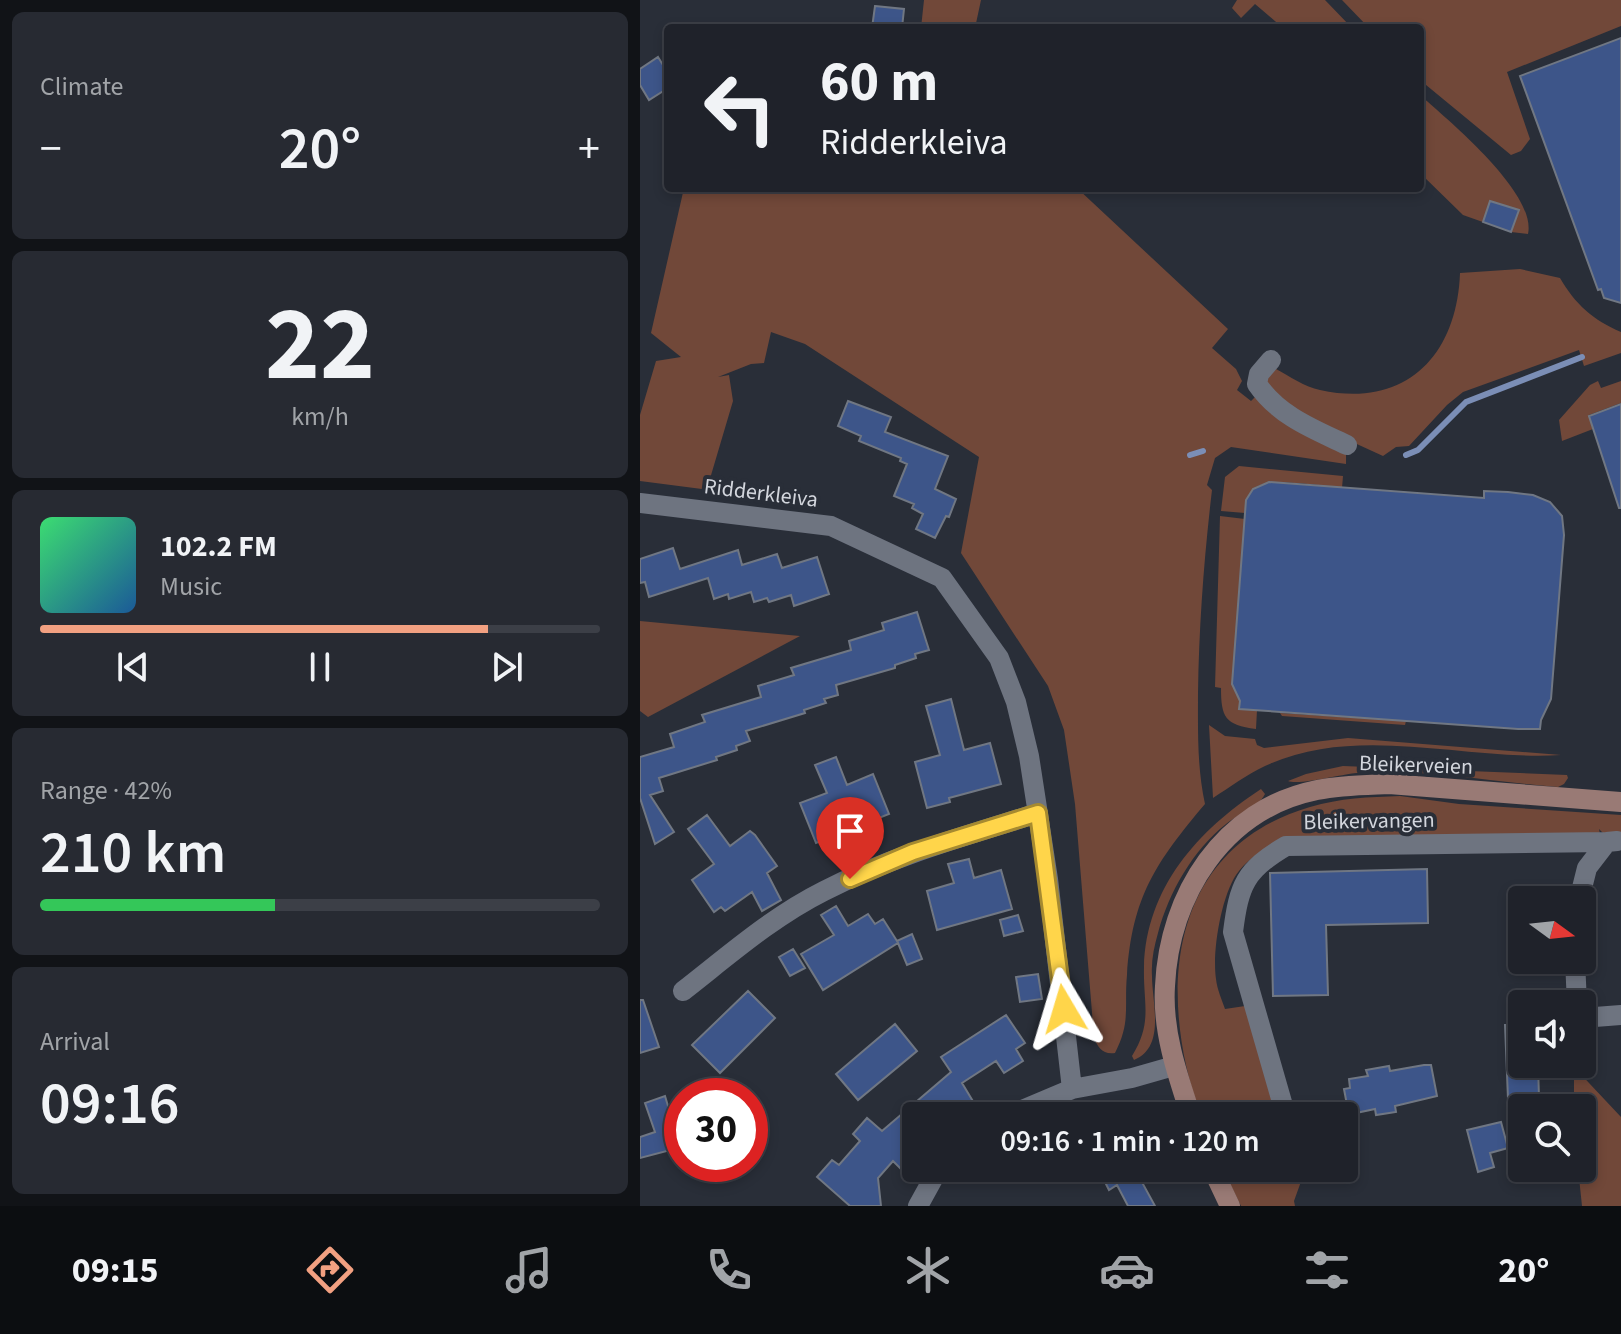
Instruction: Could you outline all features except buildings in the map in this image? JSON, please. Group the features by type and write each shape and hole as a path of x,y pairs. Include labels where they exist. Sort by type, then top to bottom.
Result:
{"main road":[{"name":"Bleikerveien","path":"1186,1102 1174,1066 1164,987 1175,923 1185,895 1200,869 1221,844 1264,810 1316,790 1389,784 1621,802"},
{"path":"1219,1182 1230,1206"}],"street":[{"path":"1271,360 1251,390 1301,423 1347,445"},
{"name":"Ridderkleiva","path":"640,503 831,526 942,578 999,658 1016,702 1038,813 1061,980 1072,1089"},
{"path":"683,991 766,927 822,892 913,852 1038,813"},
{"name":"Bleikervangen","path":"1582,886 1587,868 1614,841"},
{"name":"Bleikervangen","path":"1282,1102 1233,932 1237,902 1249,873 1263,860 1286,846 1614,841"},
{"path":"1596,1017 1621,1015"},
{"path":"1041,1102 1072,1089 1132,1078 1174,1066"},
{"path":"918,1206 931,1182"}],"shaded area":[{"path":"924,0 981,0 976,24 921,24"},
{"path":"1237,0 1325,0 1348,24 1278,24 1255,4 1241,18 1232,8"},
{"path":"1342,0 1621,0 1621,26 1507,72 1530,139 1521,151 1511,155 1424,83 1424,24 1365,24"},
{"path":"1424,99 1469,139 1505,179 1519,198 1527,217 1528,234 1511,232 1463,215 1424,177"},
{"path":"683,192 1081,192 1228,329 1212,348 1236,369 1242,381 1237,390 1251,401 1256,396 1346,451 1346,464 1231,447 1215,458 1207,485 1212,490 1202,592 1199,668 1198,749 1205,804 1160,863 1141,902 1130,948 1125,1023 1115,1053 1101,1050 1094,1037 1075,804 1064,730 1048,686 961,553 979,457 805,344 771,332 764,363 751,364 718,377 729,375 733,401 709,482 727,486 725,492 640,481 640,415 656,361 681,357 651,333"},
{"path":"1520,269 1560,278 1586,310 1621,332 1621,353 1584,366 1579,350 1463,392 1409,446 1396,447 1383,456 1300,418 1264,380 1276,369 1314,389 1350,394 1377,391 1401,383 1421,370 1437,352 1449,329 1457,303 1460,273"},
{"path":"1598,381 1601,388 1621,381 1621,403 1589,415 1593,429 1562,441 1559,420 1590,385"},
{"path":"1239,466 1343,476 1342,488 1270,483 1254,489 1247,500 1245,513 1221,511 1225,477"},
{"path":"1220,516 1245,519 1232,684 1240,701 1239,709 1257,710 1256,729 1237,725 1227,718 1222,706 1221,688 1215,687"},
{"path":"640,621 800,636 648,717 640,711"},
{"path":"1280,713 1406,721 1405,725 1282,716"},
{"path":"1209,725 1225,736 1255,739 1257,745 1264,748 1348,738 1561,755 1374,745 1336,747 1300,753 1265,766 1213,798"},
{"path":"1343,766 1567,775 1568,778 1558,787 1391,772 1288,781"},
{"path":"1261,789 1265,794 1258,803 1226,824 1203,846 1169,902 1152,959 1154,1035 1144,1054 1134,1060 1132,1056 1145,1023 1147,938 1165,887 1180,864 1216,823"},
{"path":"1400,796 1459,804 1621,815 1621,836 1604,834 1599,829 1600,834 1286,838 1259,853 1236,875 1226,897 1219,926 1215,968 1217,987 1225,1009 1245,1006 1274,1102 1197,1102 1187,1070 1179,1023 1178,977 1185,932 1201,892 1226,856 1262,827 1310,807 1355,798"},
{"path":"1574,1078 1584,1078 1621,1117 1621,1206 1582,1206 1579,1182 1596,1182 1596,1094 1574,1094"},
{"path":"1229,1182 1301,1182 1295,1206 1241,1206"}],"waterway":[{"path":"1406,455 1418,450 1466,402 1582,357"},
{"path":"1190,455 1203,451"}],"route":[{"path":"850,879 913,852 1038,813 1064,1009"}]}
